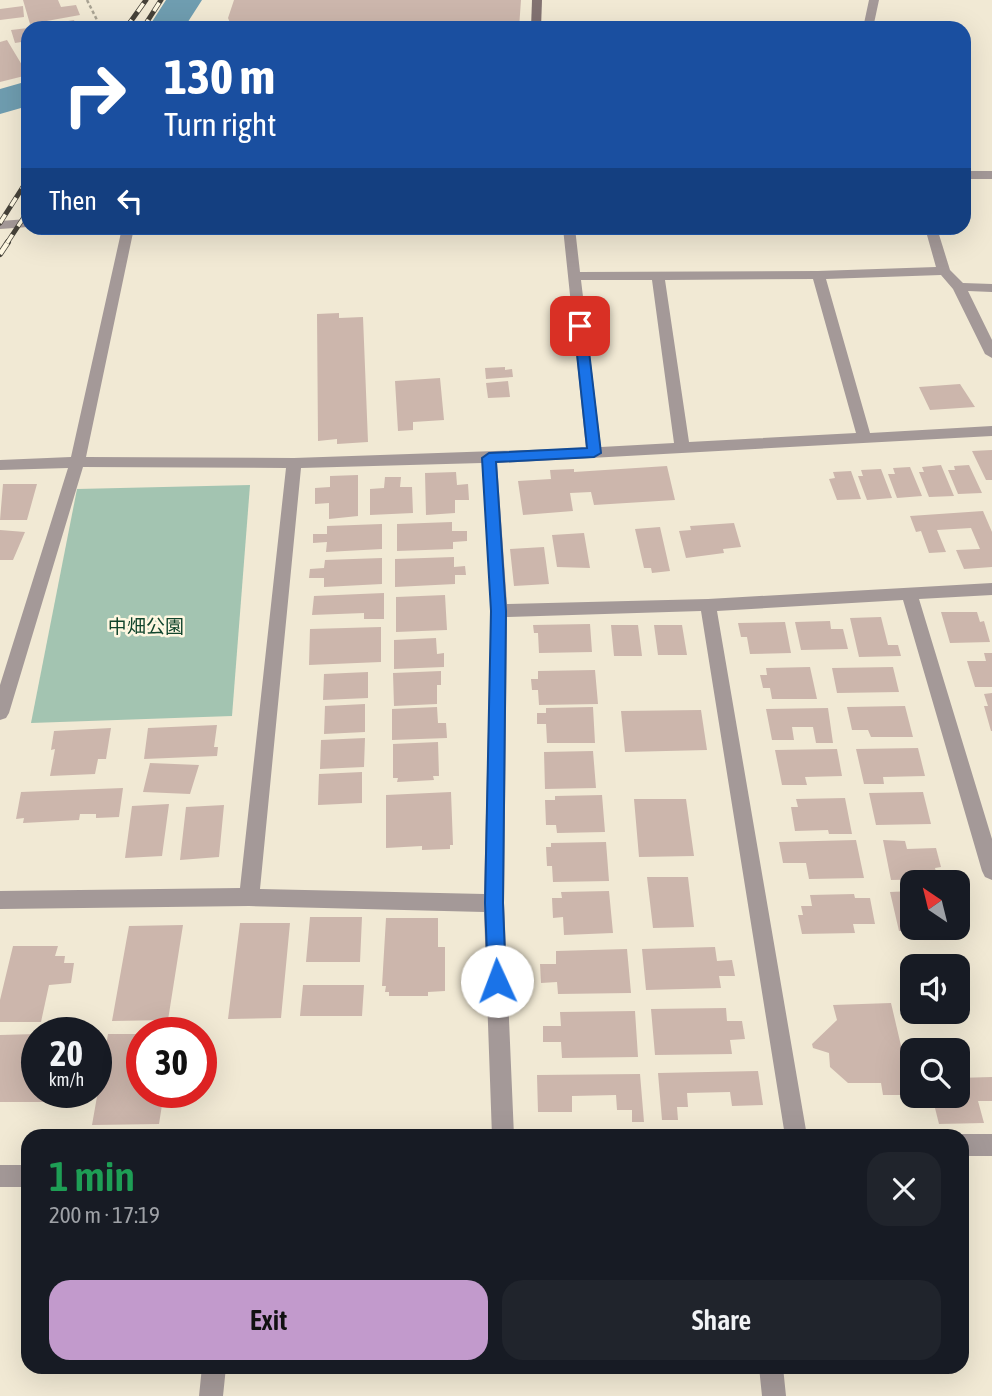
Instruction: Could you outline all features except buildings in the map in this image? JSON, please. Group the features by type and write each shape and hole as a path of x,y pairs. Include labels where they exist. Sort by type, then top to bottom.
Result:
{"street":[{"path":"536,21 537,0"},
{"path":"870,21 874,0"},
{"path":"971,175 992,175"},
{"path":"0,225 21,224"},
{"path":"0,713 77,462 126,235"},
{"path":"570,235 594,453"},
{"path":"933,235 944,271 959,287 992,354"},
{"path":"575,276 818,275 944,271"},
{"path":"818,275 864,437"},
{"path":"658,276 682,447"},
{"path":"959,287 992,288"},
{"path":"0,465 77,462 294,463 489,458 992,431"},
{"path":"489,458 499,611 494,903 503,1129"},
{"path":"249,897 294,463"},
{"path":"499,611 708,605 992,589"},
{"path":"910,595 992,870"},
{"path":"708,605 795,1129"},
{"path":"0,900 249,897 494,903"},
{"path":"969,1145 992,1144"},
{"path":"0,1176 21,1176"},
{"path":"211,1396 213,1374"},
{"path":"772,1374 774,1396"}],"path":[{"path":"87,0 98,21"}],"green space":[{"name":"中畑公園","path":"250,485 232,716 31,723 77,489"}],"waterway":[{"path":"170,21 184,0"},
{"path":"0,102 21,95"}],"railway":[{"path":"131,21 146,0"},
{"path":"148,21 161,0"},
{"path":"0,223 21,190"},
{"path":"7,243 21,222"},
{"path":"0,254 8,242"}],"route":[{"path":"497,981 494,903 499,611 489,458 594,453 580,326"}]}
